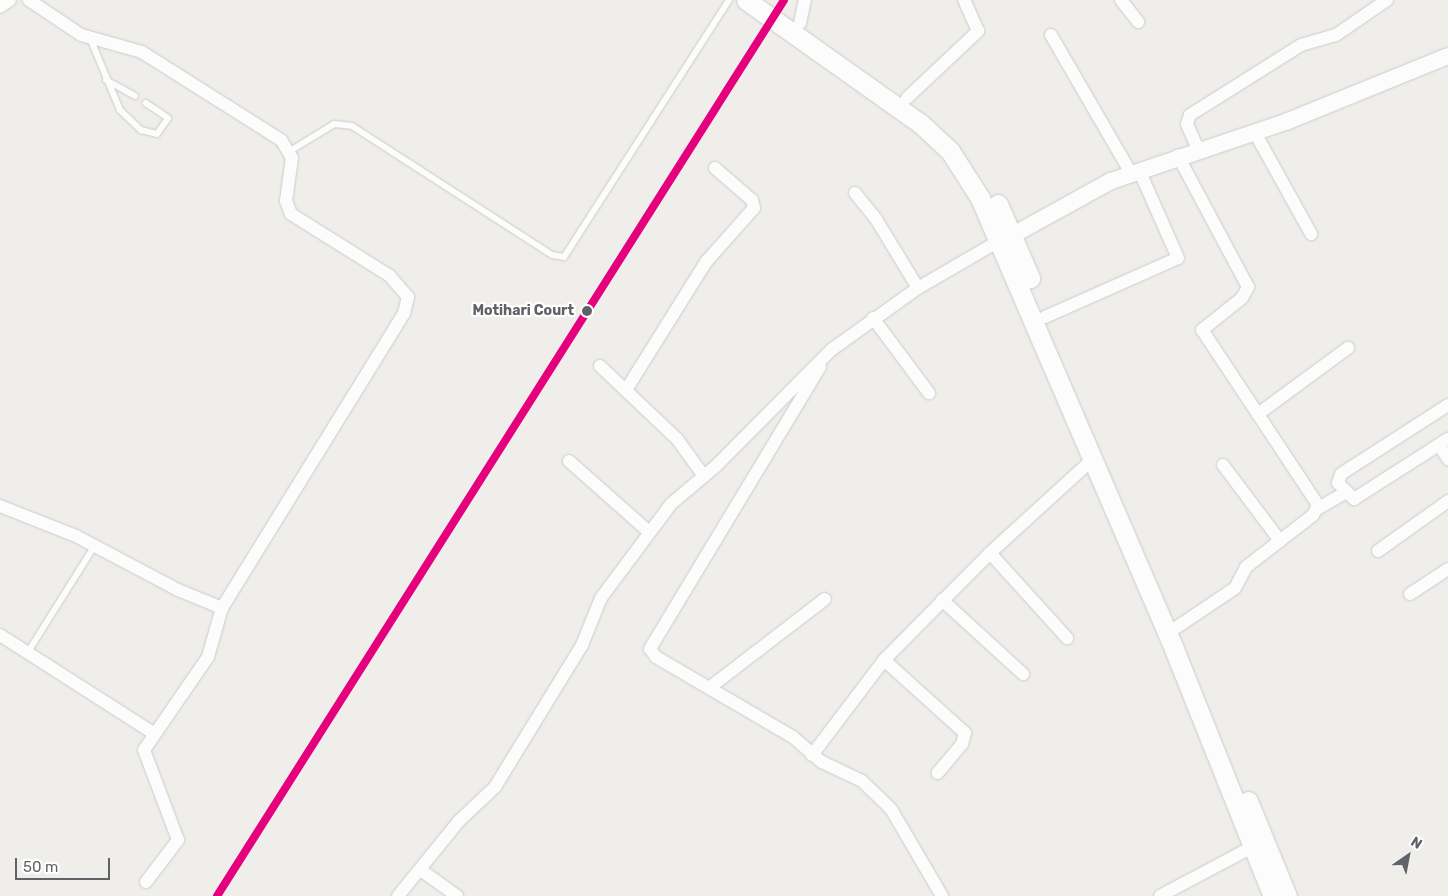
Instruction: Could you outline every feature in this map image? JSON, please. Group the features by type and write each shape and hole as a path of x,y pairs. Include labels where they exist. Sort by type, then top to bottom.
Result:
{"main road":[{"path":"746,0 921,124 964,172 1006,237 1093,459 1273,896"},
{"path":"768,0 907,98 962,149 1046,317 1177,627 1287,896"}],"street":[{"path":"0,7 10,0"},
{"path":"29,0 90,38 142,52 281,140 290,151 286,200 291,214 401,284 406,290 407,304 222,608 208,657 155,734 143,755 178,840 146,882"},
{"path":"800,23 804,0"},
{"path":"907,98 978,31 964,0"},
{"path":"1121,0 1138,22"},
{"path":"1198,149 1187,124 1190,115 1301,45 1336,35 1387,0"},
{"path":"1046,317 1178,258 1135,172 1051,35"},
{"path":"398,896 422,871 459,821 501,779 582,645 601,598 649,532 676,499 704,476 831,350 873,318 918,288 1006,237 1135,172 1254,131 1448,56"},
{"path":"1254,131 1311,234"},
{"path":"1178,156 1248,287 1245,295 1202,330 1258,414 1315,494 1317,509"},
{"path":"626,390 706,262 754,208 752,200 715,168"},
{"path":"855,192 876,219 918,288"},
{"path":"873,318 929,393"},
{"path":"1258,414 1348,348"},
{"path":"831,350 650,644 656,657 793,737 812,755 856,776 885,803 942,896"},
{"path":"600,366 677,439 704,476"},
{"path":"1448,405 1341,474 1337,480 1349,499 1357,498 1443,442 1448,459"},
{"path":"812,755 884,660 990,553 1093,459"},
{"path":"569,461 649,532"},
{"path":"1223,465 1280,541"},
{"path":"1177,627 1235,588 1244,570 1317,509 1344,493"},
{"path":"1378,551 1448,501"},
{"path":"0,506 95,545 178,590 222,608"},
{"path":"990,553 1067,638"},
{"path":"1410,594 1448,569"},
{"path":"709,688 825,599"},
{"path":"942,600 1023,674"},
{"path":"0,635 155,734"},
{"path":"884,660 965,733 962,744 938,773"},
{"path":"1160,896 1252,847"},
{"path":"422,871 457,896"}],"lane":[{"path":"290,151 334,124 352,126 552,254 564,257 729,0"},
{"path":"90,38 120,110 134,125 146,133 157,134 168,118 146,102"},
{"path":"106,80 135,96"},
{"path":"28,652 95,545"}],"transit line":[{"path":"217,896 784,0"}],"place":[{"name":"Motihari Court","path":"587,311"}]}
